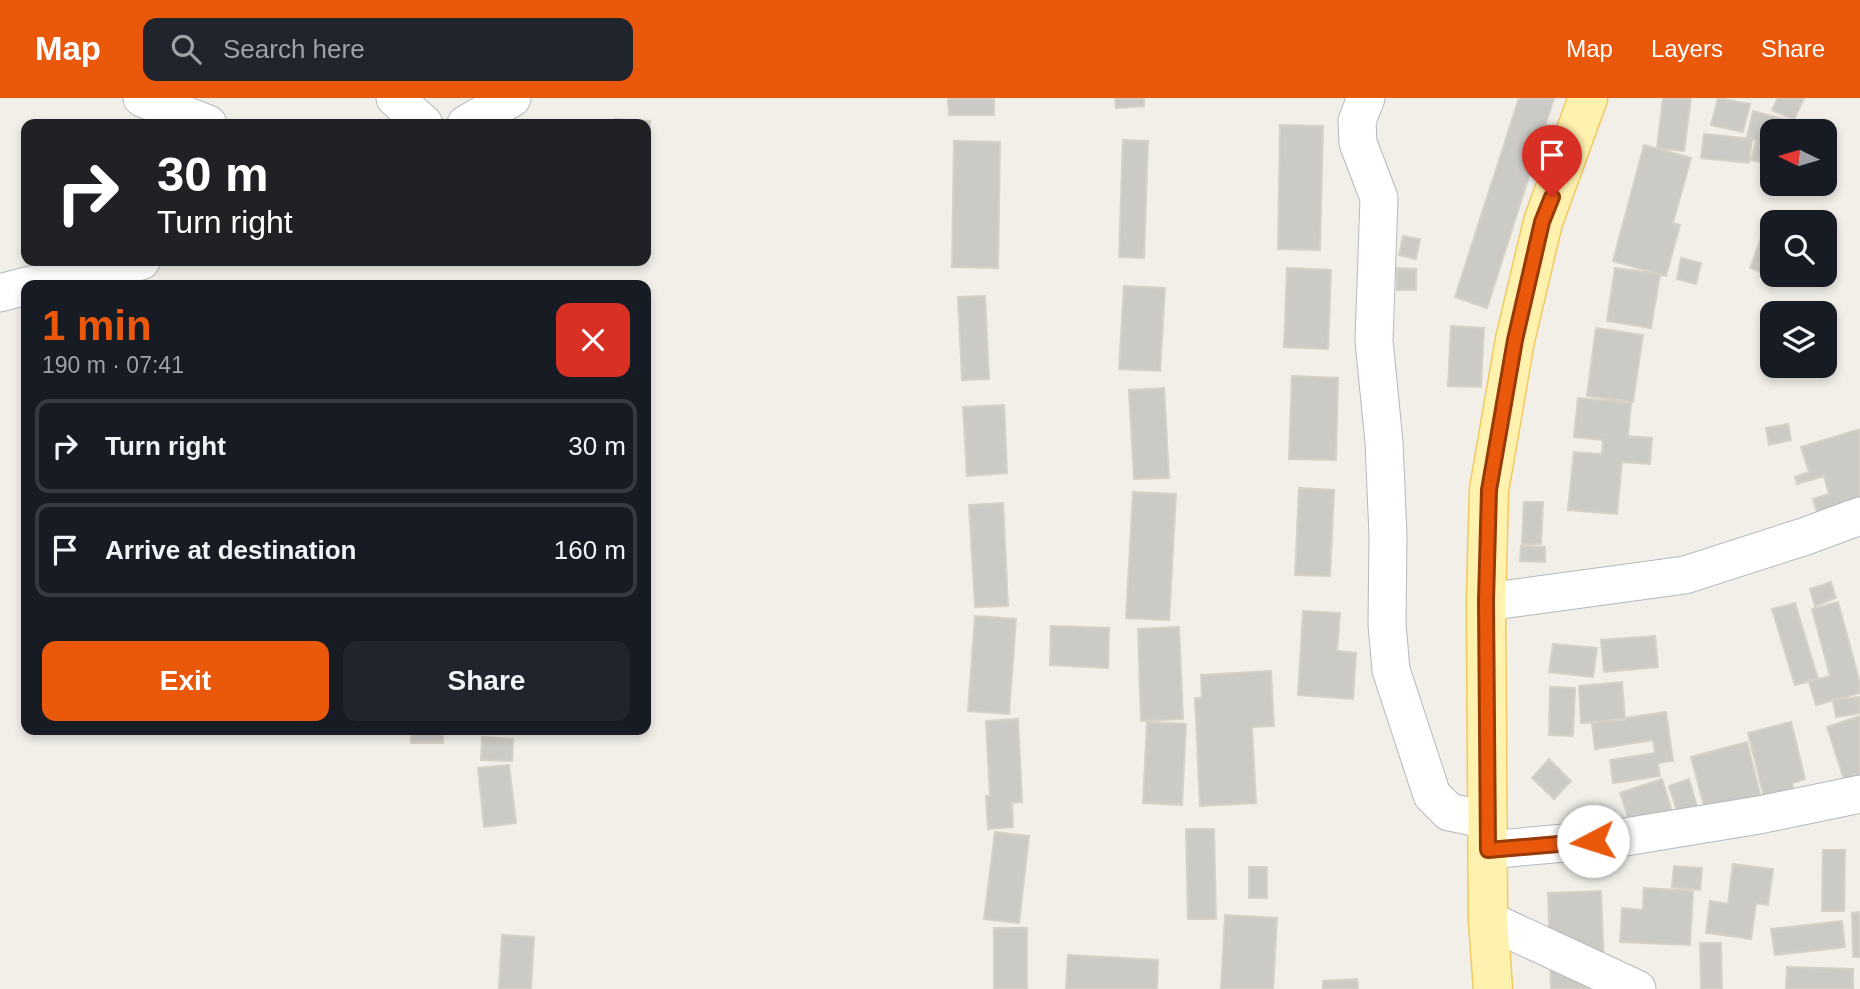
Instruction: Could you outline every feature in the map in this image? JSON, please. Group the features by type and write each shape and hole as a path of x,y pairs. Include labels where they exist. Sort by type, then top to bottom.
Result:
{"main road":[{"path":"1493,989 1488,920 1486,601 1489,490 1515,340 1542,222 1588,98"}],"street":[{"path":"142,98 195,119"},
{"path":"396,98 419,119"},
{"path":"475,119 512,98"},
{"path":"1366,98 1357,121 1358,143 1379,198 1374,341 1384,442 1388,536 1387,624 1391,670 1432,795 1449,812 1488,835 1619,838 1759,815 1860,794"},
{"path":"56,280 119,266"},
{"path":"0,293 21,288"},
{"path":"1486,601 1685,575 1860,516"},
{"path":"1488,920 1637,989"}],"building":[{"path":"948,98 994,98 994,115 949,115"},
{"path":"1115,98 1144,98 1144,106 1116,108"},
{"path":"1519,98 1554,98 1487,308 1455,297"},
{"path":"1663,98 1691,98 1684,151 1657,148"},
{"path":"1718,98 1750,104 1743,132 1711,125"},
{"path":"1778,98 1804,98 1794,119 1772,110"},
{"path":"1753,111 1783,119 1760,119 1760,162 1751,160 1756,140 1747,137"},
{"path":"1280,125 1323,126 1320,250 1278,249"},
{"path":"1704,134 1752,139 1749,163 1701,158"},
{"path":"1123,140 1148,141 1144,258 1119,257"},
{"path":"954,141 1000,142 998,268 952,267"},
{"path":"1644,145 1691,158 1673,223 1680,225 1666,276 1613,261"},
{"path":"1403,236 1420,239 1416,259 1399,255"},
{"path":"1760,241 1760,272 1750,268"},
{"path":"1681,258 1701,263 1696,284 1677,279"},
{"path":"1287,268 1331,270 1328,349 1284,347"},
{"path":"1397,268 1416,269 1416,290 1397,290"},
{"path":"1615,268 1660,274 1651,328 1607,321"},
{"path":"1124,286 1165,288 1160,371 1119,369"},
{"path":"985,296 989,379 962,380 958,297"},
{"path":"1451,326 1484,328 1481,387 1448,386"},
{"path":"1596,328 1643,335 1633,402 1587,396"},
{"path":"1292,376 1338,378 1336,460 1289,459"},
{"path":"1164,388 1169,478 1134,479 1129,390"},
{"path":"1578,398 1631,403 1628,436 1652,438 1650,464 1622,462 1617,514 1568,510 1574,452 1602,454 1603,440 1574,437"},
{"path":"1004,405 1007,473 967,476 963,407"},
{"path":"1788,424 1791,440 1769,445 1766,428"},
{"path":"1860,429 1860,517 1822,529 1813,499 1829,494 1824,476 1797,484 1795,477 1809,472 1801,447"},
{"path":"1299,488 1334,490 1330,576 1295,575"},
{"path":"1133,492 1176,494 1169,620 1126,618"},
{"path":"1524,502 1543,502 1541,544 1522,544"},
{"path":"1003,503 1008,606 975,607 969,505"},
{"path":"1521,546 1545,547 1545,562 1520,561"},
{"path":"1831,582 1836,598 1815,606 1810,589"},
{"path":"1838,602 1860,683 1860,693 1816,705 1809,682 1830,676 1812,609"},
{"path":"1795,603 1818,679 1795,685 1772,609"},
{"path":"1303,611 1340,613 1337,651 1356,653 1353,699 1298,695"},
{"path":"975,616 1016,619 1009,714 968,711"},
{"path":"1051,626 1109,628 1108,668 1050,665"},
{"path":"1179,627 1183,719 1141,721 1138,629"},
{"path":"1655,636 1658,667 1604,672 1601,640"},
{"path":"1553,644 1597,648 1593,677 1549,672"},
{"path":"1271,671 1274,726 1252,727 1256,803 1200,806 1195,698 1202,698 1201,675"},
{"path":"1622,682 1625,720 1581,723 1579,686"},
{"path":"1550,687 1575,688 1573,736 1549,735"},
{"path":"1859,697 1860,713 1836,717 1833,700"},
{"path":"1666,712 1673,761 1658,763 1660,776 1613,783 1610,760 1655,753 1653,740 1595,749 1592,723"},
{"path":"1860,716 1860,784 1847,789 1827,727"},
{"path":"1018,719 1022,802 1012,803 1013,827 988,829 986,796 990,796 986,721"},
{"path":"1147,722 1186,724 1182,805 1143,803"},
{"path":"1791,722 1805,779 1792,783 1798,809 1769,817 1748,733"},
{"path":"411,735 443,735 443,743 411,743"},
{"path":"482,737 513,739 512,761 481,760"},
{"path":"1747,742 1762,802 1707,817 1691,757"},
{"path":"1549,759 1571,781 1554,799 1532,778"},
{"path":"509,765 516,823 484,827 478,768"},
{"path":"1662,779 1678,831 1629,820 1620,793"},
{"path":"1689,779 1702,824 1683,830 1669,786"},
{"path":"1186,829 1214,829 1216,919 1188,919"},
{"path":"995,832 1029,836 1019,923 984,919"},
{"path":"1823,850 1845,850 1844,911 1822,911"},
{"path":"1733,864 1773,869 1768,905 1756,903 1751,939 1706,933 1710,901 1728,904"},
{"path":"1674,866 1702,868 1700,890 1672,887"},
{"path":"1249,867 1267,867 1267,898 1249,898"},
{"path":"1644,888 1693,891 1690,945 1620,942 1622,908 1643,910"},
{"path":"1601,891 1605,989 1551,989 1548,893"},
{"path":"1860,912 1860,957 1853,957 1852,913"},
{"path":"1225,915 1277,918 1273,989 1221,989"},
{"path":"1842,921 1845,947 1775,955 1771,929"},
{"path":"994,928 1027,928 1027,989 994,989"},
{"path":"502,935 534,937 531,989 499,989"},
{"path":"1700,943 1721,943 1722,989 1701,989"},
{"path":"1068,955 1158,960 1157,989 1066,989"},
{"path":"1787,967 1853,969 1853,989 1786,989"},
{"path":"1357,979 1358,989 1323,989 1323,981"}],"route":[{"path":"1552,197 1542,222 1515,340 1489,490 1486,601 1488,850 1593,841"}]}
